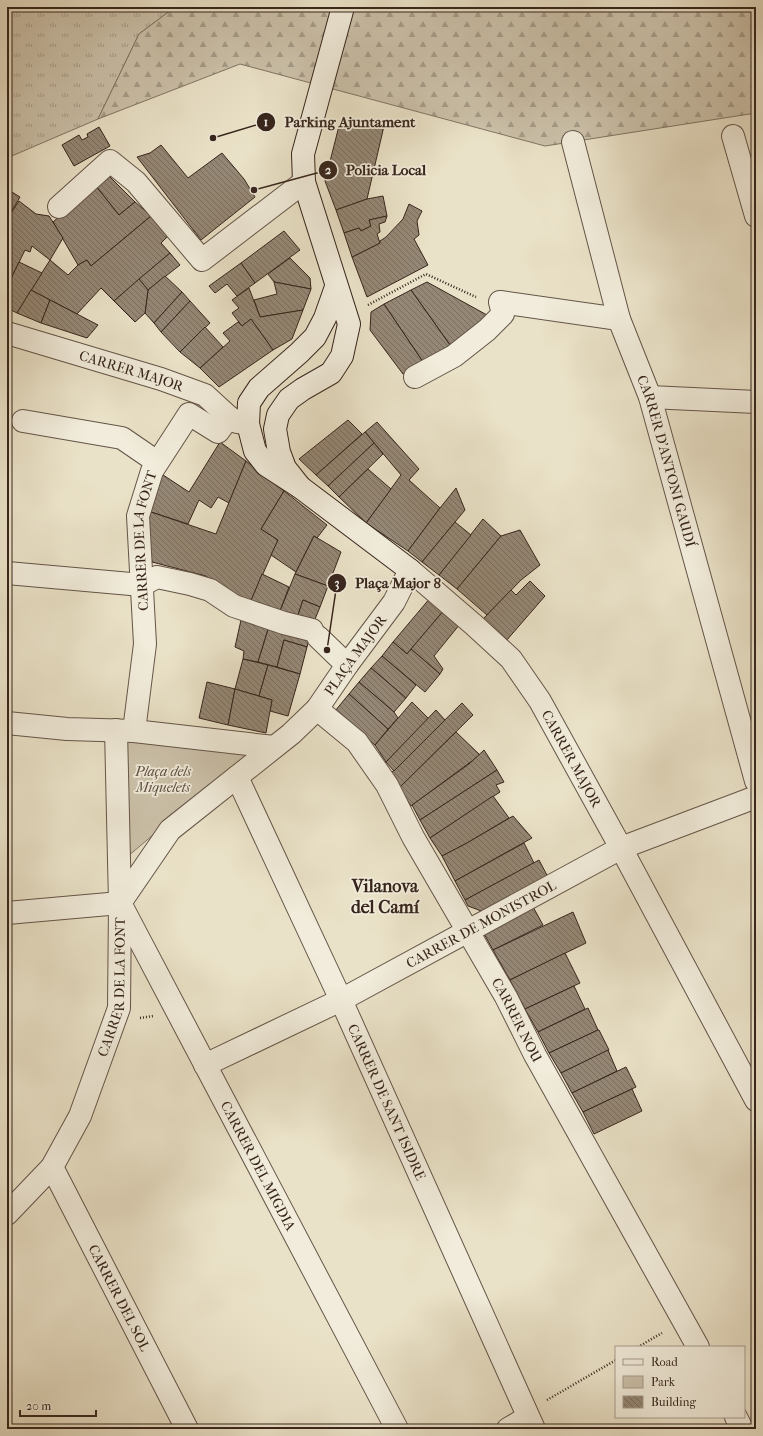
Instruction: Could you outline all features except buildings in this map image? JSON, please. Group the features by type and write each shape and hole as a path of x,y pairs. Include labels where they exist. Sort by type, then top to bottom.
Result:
{"street":[{"path":"300,488 285,468 279,452 276,429 278,415 289,399 331,373 342,356 349,324 336,288 304,182 303,154 341,16"},
{"path":"733,136 756,216"},
{"name":"CARRER D'ANTONI GAUDÍ","path":"573,142 620,319 650,397 756,781"},
{"path":"59,206 110,161 136,182 202,260 304,182"},
{"path":"300,488 266,465 255,451 239,421 259,388 315,337 325,318 336,288"},
{"path":"415,377 454,356 487,330 503,314 500,302 620,319"},
{"name":"CARRER MAJOR","path":"7,333 161,379 205,395 239,421"},
{"path":"650,397 756,402"},
{"name":"CARRER DE LA FONT","path":"7,1214 52,1167 80,1116 119,1008 120,903 125,730 144,644 138,516 152,470 189,414 218,432 239,421"},
{"path":"23,420 122,438 157,462"},
{"name":"CARRER MAJOR","path":"300,488 410,570 474,624 511,659 540,701 621,848 756,1100"},
{"name":"PLAÇA MAJOR","path":"283,740 317,709 347,665 394,602 410,570"},
{"path":"7,573 142,585 157,578 190,584 210,590 234,606 315,634 347,665"},
{"name":"CARRER NOU","path":"317,709 357,742 387,785 413,836 506,997 536,1055 697,1346"},
{"path":"7,722 67,729 125,730 283,740"},
{"path":"7,913 120,903 170,830 283,740"},
{"name":"CARRER DE SANT ISIDRE","path":"237,777 340,1000 531,1423"},
{"name":"CARRER DE MONISTROL","path":"205,1065 340,1000 621,848 756,797"},
{"name":"CARRER DEL MIGDIA","path":"120,903 397,1429"},
{"name":"CARRER DEL SOL","path":"52,1167 187,1429"},
{"path":"736,1418 742,1429"},
{"path":"508,1429 531,1423"}],"path":[{"path":"344,310 366,306 426,274 482,300 500,302"},
{"path":"113,1023 177,1012"},
{"path":"531,1423 541,1404 615,1361"}],"green space":[{"path":"7,7 175,7 139,34 98,119 7,158"},
{"path":"175,7 756,7 756,113 545,146 240,64 98,119 139,34"},
{"name":"Plaça dels Miquelets","path":"126,740 253,750 127,857"}],"place":[{"name":"Parking Ajuntament","path":"213,138"},
{"name":"Policia Local","path":"254,190"},
{"name":"Plaça Major 8","path":"327,650"}],"district":[{"name":"Vilanova del Camí","path":"385,896"}]}
